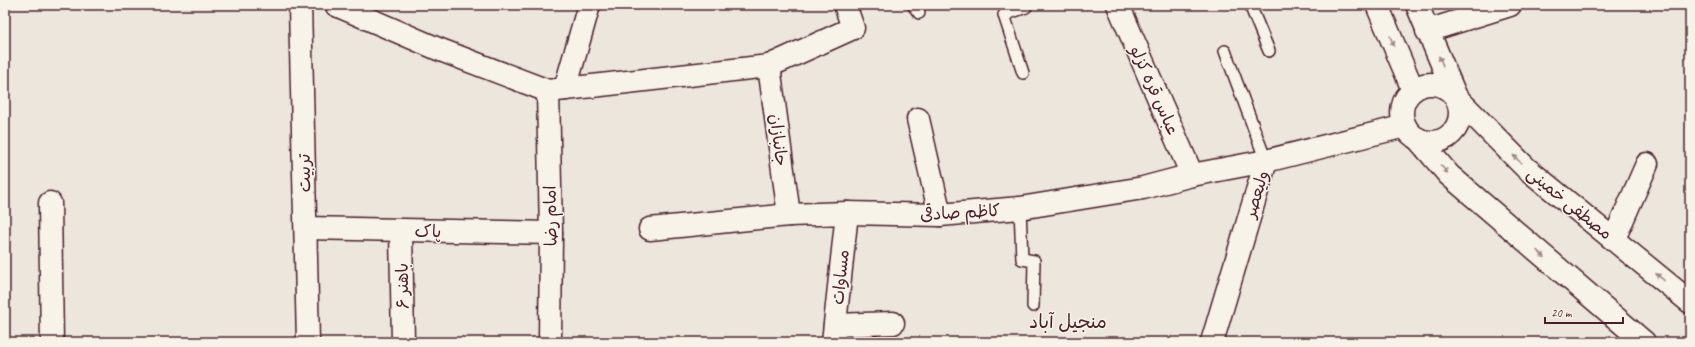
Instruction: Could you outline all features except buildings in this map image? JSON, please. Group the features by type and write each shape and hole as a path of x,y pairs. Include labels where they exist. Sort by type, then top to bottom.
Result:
{"street":[{"name":"تربیت","path":"300,5 308,342"},
{"path":"336,5 438,49 556,90 770,66 854,28 844,5"},
{"name":"امام رضا","path":"550,342 551,233 556,90 589,5"},
{"name":"عباس قره کزلو","path":"1118,5 1192,175"},
{"path":"1377,5 1413,90"},
{"path":"1412,132 1427,142 1437,141 1446,138 1453,132 1458,124 1460,116 1460,106 1417,5"},
{"path":"1428,31 1510,5"},
{"name":"جانبازان","path":"770,66 789,215"},
{"path":"1456,97 1450,90 1441,85 1431,83 1421,85 1406,97 1402,106 1402,116 1412,132 1449,175 1644,342"},
{"name":"مصطفی خمینی","path":"1456,97 1526,168 1690,302"},
{"path":"918,119 940,215"},
{"name":"ولیعصر","path":"1212,342 1266,161 1412,132"},
{"name":"کاظم صادقی","path":"650,228 789,215 848,213 940,215 1020,208 1143,188 1192,175 1266,161"},
{"path":"1614,239 1647,164"},
{"path":"50,204 52,342"},
{"name":"مساوات","path":"834,333 848,213"},
{"name":"پاک","path":"306,228 551,233"},
{"name":"باهنر ۶","path":"401,230 402,342"},
{"path":"834,333 893,323"}],"lane":[{"path":"1023,73 1004,16 1026,7 1025,5"},
{"path":"1250,5 1269,51"},
{"path":"1225,51 1266,161"},
{"path":"1020,208 1022,259 1034,261 1033,306"}],"district":[{"name":"منجیل آباد","path":"1068,321"}]}
